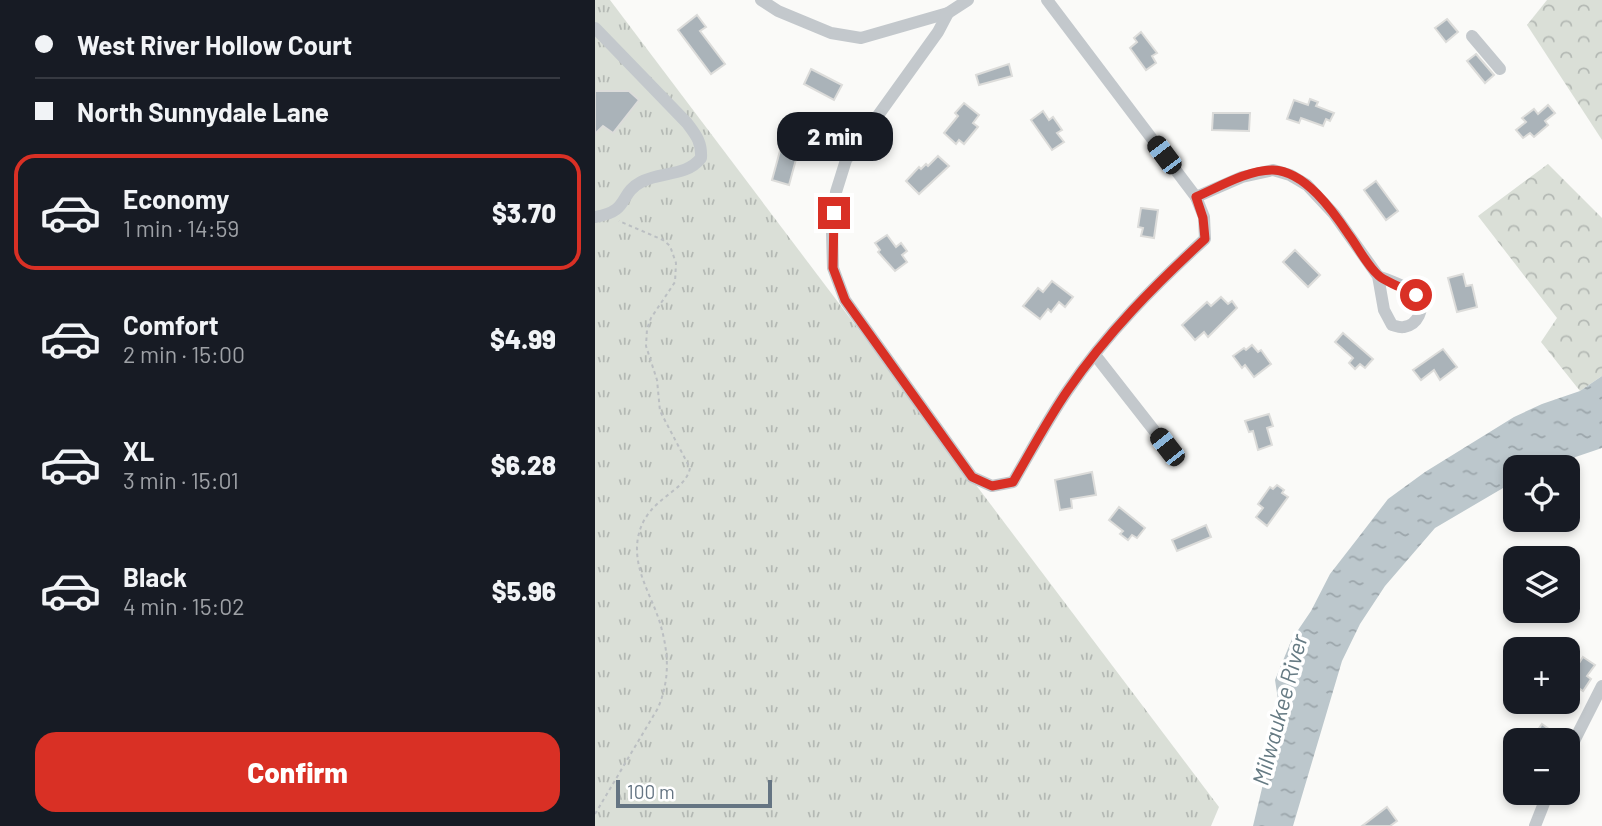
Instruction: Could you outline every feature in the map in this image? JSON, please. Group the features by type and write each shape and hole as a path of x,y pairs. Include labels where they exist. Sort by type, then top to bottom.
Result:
{"street":[{"path":"761,0 778,11 831,33 861,38 948,13 968,0"},
{"path":"948,13 938,32 846,160 836,192 832,233 833,268 845,300 947,444 972,477 992,486 1013,482 1068,390 1095,355 1139,302 1205,239 1203,218 1196,197 1047,0"},
{"path":"595,28 687,123 699,138 701,148 701,158 690,169 639,182 617,211 595,217"},
{"path":"1472,36 1500,69"},
{"path":"1196,197 1242,177 1273,170 1290,175 1307,185 1323,201 1378,276"},
{"path":"1095,355 1167,447"},
{"path":"1580,729 1602,686"},
{"path":"1535,826 1543,805"}],"path":[{"path":"595,814 665,693 668,681 665,645 660,623 642,581 637,546 645,516 660,499 684,481 690,467 660,411 657,380 646,346 651,318 675,282 676,263 670,246 663,240 615,219 610,214"}],"green space":[{"path":"595,0 610,0 1219,807 1211,826 595,826"},
{"path":"1547,0 1602,0 1602,140 1527,25"},
{"path":"1548,164 1602,218 1602,376 1580,391 1541,342 1557,318 1478,216"}],"water":[{"name":"Milwaukee River","path":"1602,376 1602,448 1580,455 1503,455 1503,488 1435,528 1385,586 1360,624 1342,661 1293,826 1253,826 1279,706 1275,680 1292,639 1311,611 1330,574 1388,499 1425,472 1514,417 1580,391"}],"building":[{"path":"697,15 706,27 700,31 725,64 711,74 678,30"},
{"path":"1447,19 1458,32 1446,42 1435,28"},
{"path":"1141,32 1157,53 1152,56 1156,63 1146,70 1130,48 1137,42 1134,38"},
{"path":"1476,54 1494,75 1485,83 1467,61"},
{"path":"1009,64 1012,76 979,85 976,75"},
{"path":"811,69 842,85 834,100 804,84"},
{"path":"595,91 629,91 639,100 613,133 603,126 595,134"},
{"path":"1310,99 1318,102 1316,106 1334,113 1330,121 1326,119 1323,126 1301,118 1299,123 1287,119 1294,100 1308,105"},
{"path":"964,103 979,115 973,123 978,127 964,144 959,140 956,144 944,133 958,116 955,113"},
{"path":"1548,105 1555,113 1545,121 1548,125 1534,137 1530,133 1523,138 1516,130 1526,122 1522,118 1534,109 1538,114"},
{"path":"1043,111 1049,120 1053,117 1062,130 1057,133 1064,142 1052,150 1031,120"},
{"path":"1213,113 1250,113 1249,131 1212,130"},
{"path":"781,147 798,152 789,185 772,180"},
{"path":"938,156 949,166 919,194 906,181 919,167 921,169 926,164 928,166"},
{"path":"1376,181 1398,211 1386,220 1364,190"},
{"path":"1141,208 1158,210 1154,238 1141,236 1143,228 1138,227"},
{"path":"887,235 896,247 901,243 907,251 902,255 907,262 895,271 878,252 880,250 875,243"},
{"path":"1295,250 1320,275 1308,287 1283,262"},
{"path":"1463,274 1466,286 1472,285 1477,307 1457,312 1448,278"},
{"path":"1052,281 1073,297 1065,307 1059,302 1051,312 1048,309 1040,319 1023,306 1038,288 1043,292"},
{"path":"1221,297 1228,304 1232,301 1237,308 1208,337 1204,332 1195,340 1182,325 1207,302 1211,306"},
{"path":"1343,333 1373,359 1365,368 1360,364 1355,369 1349,363 1353,358 1335,342"},
{"path":"1252,345 1258,352 1261,350 1271,364 1254,377 1245,365 1242,368 1233,356"},
{"path":"1443,349 1457,367 1440,380 1434,370 1421,380 1413,370"},
{"path":"1269,414 1273,426 1267,428 1272,445 1258,450 1253,431 1249,432 1245,421"},
{"path":"1092,472 1096,495 1071,499 1072,508 1060,510 1055,480"},
{"path":"1277,485 1288,497 1267,526 1256,517 1263,508 1258,504 1270,487 1273,489"},
{"path":"1119,507 1145,528 1137,538 1132,535 1128,540 1120,534 1123,531 1109,520"},
{"path":"1206,525 1211,537 1177,551 1172,540"},
{"path":"1583,657 1595,665 1587,676 1591,679 1583,691 1580,689 1580,662"},
{"path":"1387,807 1397,821 1390,826 1362,826"}],"route":[{"path":"834,213 833,268 845,300 972,477 992,486 1013,482 1068,390 1095,355 1139,302 1205,239 1203,218 1196,197 1242,177 1273,170 1290,175 1307,185 1323,201 1378,276 1416,295"}]}
